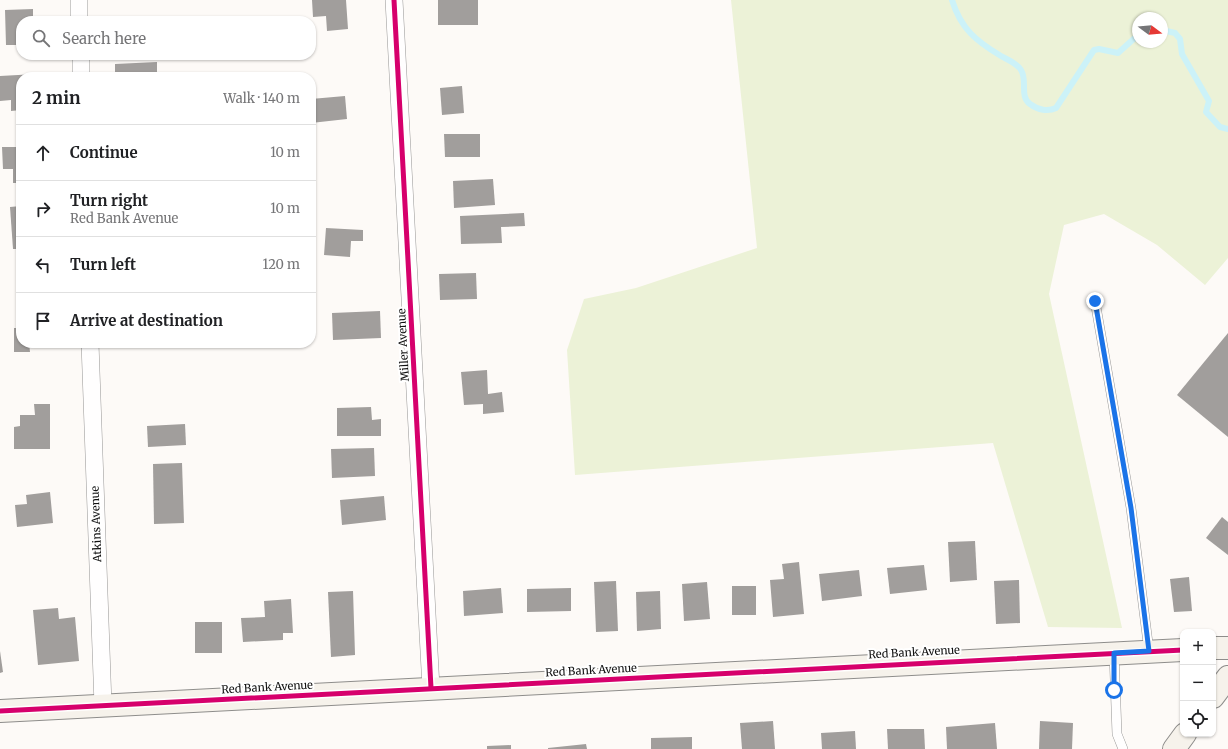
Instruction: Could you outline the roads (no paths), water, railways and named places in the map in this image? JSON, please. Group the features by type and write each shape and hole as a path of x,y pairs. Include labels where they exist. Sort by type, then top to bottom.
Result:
{"street":[{"path":"79,0 79,16"},
{"name":"Miller Avenue","path":"394,0 431,688"},
{"path":"81,60 81,72"},
{"name":"Atkins Avenue","path":"90,348 103,705"},
{"path":"1216,648 1228,648"},
{"name":"Red Bank Avenue","path":"0,711 1180,650"},
{"path":"1216,693 1228,677"},
{"path":"1174,749 1183,737"}],"lane":[{"path":"1095,301 1131,508 1149,651"},
{"path":"1114,653 1117,734 1124,749"}],"waterway":[{"path":"952,0 960,19 970,33 984,45 1015,64 1021,70 1024,79 1024,93 1027,101 1033,106 1043,110 1056,108 1094,50 1099,49 1118,53 1132,40"},
{"path":"1168,31 1175,33 1180,39 1182,54 1209,101 1206,112 1220,127 1228,129"}]}
